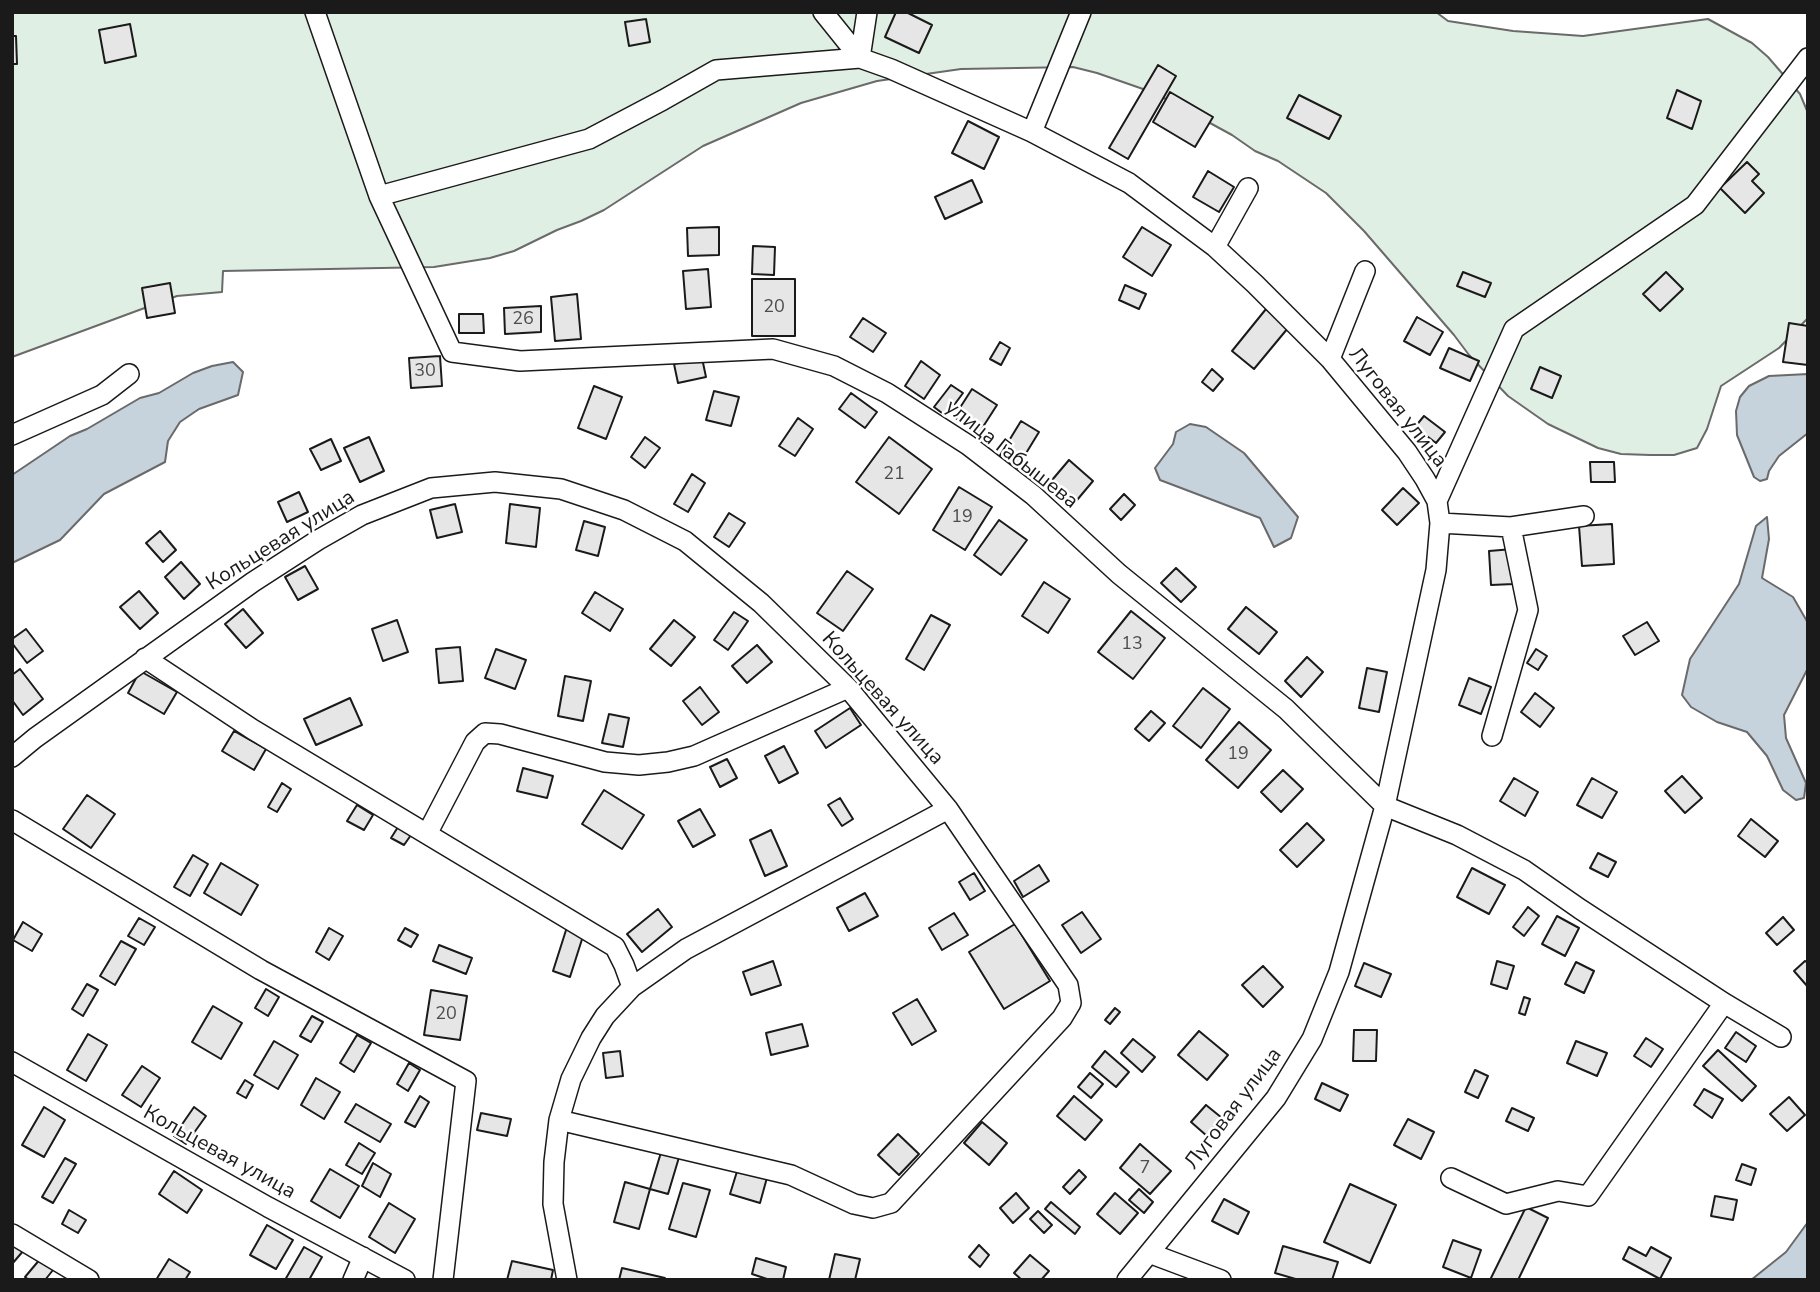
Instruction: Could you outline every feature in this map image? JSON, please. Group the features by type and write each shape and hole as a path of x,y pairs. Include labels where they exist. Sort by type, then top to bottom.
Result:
{"street":[{"path":"315,12 379,196"},
{"path":"823,12 860,58"},
{"path":"860,58 867,12"},
{"path":"1032,132 1081,12"},
{"name":"Луговая улица","path":"379,196 589,139 716,70 860,58 891,69 1032,132 1129,183 1215,247 1330,359 1407,452 1437,501 1440,523 1436,570 1385,806 1339,972 1312,1039 1276,1098 1126,1280"},
{"path":"1437,501 1514,329 1695,205 1808,58"},
{"path":"1215,247 1248,188"},
{"name":"улица Габышева","path":"379,196 452,352 520,361 773,349 834,366 887,393 968,445 1033,495 1119,574 1286,709 1385,806"},
{"path":"1330,359 1365,271"},
{"path":"12,435 102,395 129,374"},
{"name":"Кольцевая улица","path":"12,757 145,658 318,540 362,515 431,488 495,482 561,489 624,510 685,541 761,603 848,688 948,809 1068,985 1071,1003 1062,1018 891,1203 873,1208 854,1204 791,1175 559,1120"},
{"path":"1440,523 1511,527 1584,516"},
{"path":"1492,736 1528,610 1511,527"},
{"path":"145,658 252,729 615,947 632,987"},
{"path":"428,834 475,741 485,733 500,734 605,762 639,765 668,762 694,756 848,688"},
{"path":"1385,806 1457,835 1524,870 1724,1003 1781,1037"},
{"path":"567,1280 553,1204 559,1120 571,1079 604,1016 632,987 686,949 948,809"},
{"path":"12,820 261,970 466,1081 443,1280"},
{"path":"1451,1178 1506,1204 1558,1191 1588,1196 1724,1003"},
{"name":"Кольцевая улица","path":"12,1062 268,1207 405,1280"},
{"path":"12,1234 89,1280"},
{"path":"1149,1253 1221,1280"},
{"path":"353,1280 363,1257"}],"green space":[{"path":"12,12 1436,12 1448,21 1513,31 1583,36 1708,19 1752,43 1768,57 1800,94 1808,113 1808,318 1779,348 1721,386 1707,429 1697,448 1674,455 1650,455 1621,454 1598,448 1548,424 1508,396 1469,355 1364,231 1326,193 1278,161 1255,151 1232,135 1166,99 1097,73 1073,67 961,69 877,81 801,103 703,146 604,210 514,251 490,258 434,267 223,271 222,292 177,296 12,357"}],"shaded area":[{"path":"233,362 243,372 238,395 199,409 180,422 168,441 165,462 104,494 60,540 12,563 12,475 70,436 140,398 159,393 193,373"},
{"path":"1808,374 1808,433 1779,456 1767,479 1760,481 1754,477 1737,435 1736,411 1740,397 1749,386 1769,376"},
{"path":"1190,424 1206,427 1244,453 1298,517 1291,538 1274,547 1260,518 1160,480 1155,468 1173,444 1176,432"},
{"path":"1767,517 1769,539 1762,578 1793,597 1808,623 1808,668 1784,715 1786,738 1806,783 1804,798 1796,800 1783,790 1767,756 1747,732 1717,722 1691,707 1682,695 1690,659 1739,584 1756,526"},
{"path":"1808,1222 1808,1280 1751,1280 1786,1252"}],"building":[{"path":"896,12 906,12 932,25 919,53 885,37"},
{"path":"646,19 650,42 629,46 625,22"},
{"path":"130,24 136,56 105,63 99,30"},
{"path":"12,36 16,36 17,64 12,64"},
{"path":"1158,65 1176,76 1128,159 1109,148"},
{"path":"1677,90 1701,101 1692,129 1667,118"},
{"path":"1170,92 1213,117 1195,147 1153,122"},
{"path":"1299,95 1341,116 1329,139 1287,118"},
{"path":"968,121 999,137 984,169 952,153"},
{"path":"1747,162 1759,174 1752,181 1764,193 1745,213 1720,188"},
{"path":"1208,171 1234,187 1219,212 1193,197"},
{"path":"972,180 982,202 945,219 935,197"},
{"path":"719,227 719,255 688,256 687,228"},
{"path":"1142,227 1171,245 1152,276 1123,257"},
{"path":"753,246 775,247 774,275 752,274"},
{"path":"708,269 711,307 686,309 683,271"},
{"path":"1463,272 1491,283 1485,297 1457,286"},
{"path":"1666,272 1683,289 1660,311 1643,294"},
{"path":"752,279 795,279 795,336 752,336"},
{"path":"170,283 175,313 147,318 142,288"},
{"path":"1125,285 1146,294 1139,309 1119,300"},
{"path":"577,294 581,339 555,341 551,297"},
{"path":"541,306 541,332 505,334 504,308"},
{"path":"1266,309 1288,328 1254,369 1232,351"},
{"path":"459,314 483,314 484,333 459,333"},
{"path":"1417,317 1443,332 1430,355 1404,341"},
{"path":"863,318 886,333 873,352 850,337"},
{"path":"1789,323 1808,326 1808,365 1783,362"},
{"path":"1000,342 1010,348 1001,365 990,359"},
{"path":"1449,348 1479,361 1470,381 1440,368"},
{"path":"440,356 442,386 411,388 409,358"},
{"path":"702,358 706,377 678,383 674,364"},
{"path":"921,361 940,375 924,399 905,386"},
{"path":"1540,367 1561,376 1552,398 1531,389"},
{"path":"1212,369 1223,379 1213,391 1202,382"},
{"path":"951,385 963,393 946,416 934,407"},
{"path":"594,386 622,397 606,439 578,428"},
{"path":"972,389 997,405 979,433 954,417"},
{"path":"714,391 739,397 731,426 706,420"},
{"path":"851,393 877,412 865,428 839,409"},
{"path":"1424,416 1445,432 1436,443 1415,427"},
{"path":"798,418 813,429 795,456 779,446"},
{"path":"1021,421 1039,432 1017,468 999,457"},
{"path":"369,437 384,471 360,482 344,448"},
{"path":"645,437 660,448 645,468 631,457"},
{"path":"889,437 932,469 899,514 856,482"},
{"path":"331,439 341,461 321,470 310,449"},
{"path":"1069,460 1093,481 1072,506 1047,486"},
{"path":"1590,462 1614,462 1615,482 1591,482"},
{"path":"692,474 705,483 688,512 674,504"},
{"path":"959,487 992,507 965,550 933,530"},
{"path":"1403,488 1419,503 1397,525 1382,510"},
{"path":"299,492 308,512 287,522 278,502"},
{"path":"1124,494 1135,505 1121,520 1110,509"},
{"path":"455,504 462,532 437,538 430,510"},
{"path":"510,504 540,508 536,547 506,543"},
{"path":"729,513 745,523 729,547 714,537"},
{"path":"999,520 1027,540 1001,575 974,555"},
{"path":"584,521 605,527 598,556 576,550"},
{"path":"1612,524 1614,564 1582,566 1579,526"},
{"path":"160,531 176,550 163,562 146,543"},
{"path":"1513,549 1514,584 1491,585 1489,551"},
{"path":"181,562 200,584 184,599 165,577"},
{"path":"305,566 318,589 298,600 285,577"},
{"path":"1176,568 1196,587 1181,602 1161,583"},
{"path":"847,571 873,589 843,631 817,613"},
{"path":"1044,582 1070,599 1048,633 1022,616"},
{"path":"139,591 158,613 140,629 120,607"},
{"path":"595,592 623,609 610,631 582,613"},
{"path":"1246,607 1277,632 1259,654 1228,629"},
{"path":"243,609 263,633 246,648 225,624"},
{"path":"1131,611 1165,638 1133,679 1098,652"},
{"path":"734,612 748,621 728,650 714,640"},
{"path":"931,615 950,625 924,670 906,659"},
{"path":"397,620 408,652 383,661 372,629"},
{"path":"674,620 695,637 671,666 650,649"},
{"path":"1647,622 1659,641 1635,655 1623,636"},
{"path":"26,629 43,651 27,663 12,643 12,639"},
{"path":"757,645 772,662 747,683 732,666"},
{"path":"460,647 463,681 439,683 436,649"},
{"path":"496,649 526,660 515,689 485,678"},
{"path":"1536,649 1547,656 1538,670 1527,663"},
{"path":"1307,657 1323,672 1301,697 1285,681"},
{"path":"1367,668 1387,672 1379,712 1359,708"},
{"path":"20,669 43,699 23,715 12,700 12,675"},
{"path":"140,671 177,692 164,714 128,693"},
{"path":"565,676 591,681 583,721 558,716"},
{"path":"1469,678 1491,687 1481,714 1459,705"},
{"path":"700,687 719,712 702,725 683,701"},
{"path":"1203,688 1230,709 1201,748 1173,726"},
{"path":"1535,693 1554,708 1540,727 1521,712"},
{"path":"350,698 362,725 316,745 304,719"},
{"path":"850,708 861,725 826,748 815,731"},
{"path":"1151,711 1165,723 1149,741 1135,729"},
{"path":"609,714 629,718 623,747 602,743"},
{"path":"1239,722 1271,750 1238,788 1206,760"},
{"path":"234,731 266,749 254,770 222,751"},
{"path":"784,746 798,773 779,783 765,756"},
{"path":"727,759 737,778 720,787 710,767"},
{"path":"523,768 553,776 547,798 517,791"},
{"path":"1283,770 1303,789 1281,812 1261,792"},
{"path":"1682,776 1702,798 1685,813 1665,791"},
{"path":"1514,778 1538,792 1525,816 1500,801"},
{"path":"1592,778 1617,792 1602,818 1577,805"},
{"path":"282,783 291,789 277,812 268,807"},
{"path":"604,790 644,815 622,849 582,824"},
{"path":"87,795 115,814 91,848 63,829"},
{"path":"840,798 853,819 842,826 828,805"},
{"path":"357,805 373,815 364,830 347,821"},
{"path":"700,809 715,835 693,847 678,821"},
{"path":"1751,819 1778,841 1765,857 1738,836"},
{"path":"1307,823 1324,840 1297,867 1280,850"},
{"path":"398,827 411,835 404,845 391,838"},
{"path":"771,830 787,866 765,876 750,840"},
{"path":"1598,853 1616,862 1608,877 1590,868"},
{"path":"193,855 208,864 190,896 174,887"},
{"path":"221,863 258,885 241,915 204,893"},
{"path":"1039,865 1049,881 1023,897 1014,881"},
{"path":"1472,868 1505,885 1489,914 1457,897"},
{"path":"974,873 985,891 970,900 959,882"},
{"path":"865,893 878,916 849,931 837,908"},
{"path":"1528,907 1539,916 1524,936 1513,927"},
{"path":"658,909 672,927 642,952 627,934"},
{"path":"1082,912 1101,939 1081,953 1062,925"},
{"path":"954,913 968,935 942,950 929,928"},
{"path":"1557,916 1579,928 1565,956 1542,944"},
{"path":"1783,917 1794,930 1777,945 1766,933"},
{"path":"139,918 155,927 144,945 128,936"},
{"path":"23,922 42,934 32,951 13,940"},
{"path":"1015,924 1050,981 1004,1009 969,952"},
{"path":"567,927 584,933 570,977 553,971"},
{"path":"329,928 343,936 329,960 316,952"},
{"path":"405,928 418,935 411,947 398,940"},
{"path":"121,941 136,949 115,985 100,976"},
{"path":"439,945 472,958 466,974 433,961"},
{"path":"773,961 781,985 751,995 743,972"},
{"path":"1497,961 1514,966 1507,989 1491,984"},
{"path":"1805,961 1808,963 1808,987 1794,971"},
{"path":"1576,962 1594,971 1584,993 1565,984"},
{"path":"1364,963 1391,974 1381,997 1355,986"},
{"path":"1263,966 1283,987 1263,1007 1242,985"},
{"path":"87,984 98,990 83,1016 72,1009"},
{"path":"266,989 279,997 268,1016 255,1008"},
{"path":"431,990 467,996 460,1040 424,1035"},
{"path":"1524,997 1530,999 1525,1015 1519,1013"},
{"path":"917,999 936,1031 912,1045 893,1013"},
{"path":"213,1006 242,1023 221,1059 192,1042"},
{"path":"1115,1008 1120,1012 1110,1024 1105,1020"},
{"path":"312,1016 323,1022 311,1042 300,1036"},
{"path":"802,1024 808,1046 771,1055 766,1033"},
{"path":"1354,1030 1377,1030 1376,1061 1353,1061"},
{"path":"1199,1031 1228,1055 1207,1080 1178,1055"},
{"path":"1736,1032 1756,1046 1746,1062 1725,1048"},
{"path":"88,1034 107,1045 86,1081 67,1070"},
{"path":"357,1035 371,1043 354,1072 340,1063"},
{"path":"1646,1038 1663,1049 1651,1067 1634,1056"},
{"path":"1133,1039 1155,1057 1142,1072 1121,1053"},
{"path":"274,1041 298,1055 278,1089 254,1075"},
{"path":"1576,1041 1607,1053 1597,1076 1567,1063"},
{"path":"1718,1050 1756,1086 1742,1101 1703,1066"},
{"path":"620,1051 623,1076 606,1078 603,1053"},
{"path":"1105,1051 1129,1072 1116,1087 1092,1067"},
{"path":"409,1063 420,1070 408,1091 397,1084"},
{"path":"142,1066 160,1078 141,1107 122,1095"},
{"path":"1475,1070 1488,1076 1478,1098 1465,1092"},
{"path":"1090,1073 1103,1084 1091,1098 1078,1087"},
{"path":"316,1078 340,1092 324,1119 301,1105"},
{"path":"245,1080 253,1085 246,1098 237,1093"},
{"path":"1322,1083 1348,1095 1340,1111 1315,1099"},
{"path":"1704,1089 1723,1099 1712,1118 1694,1105"},
{"path":"420,1096 429,1102 415,1127 405,1122"},
{"path":"1074,1096 1102,1120 1085,1140 1057,1116"},
{"path":"1789,1097 1805,1115 1787,1131 1770,1114"},
{"path":"356,1104 391,1124 380,1142 345,1122"},
{"path":"1206,1105 1222,1118 1207,1136 1191,1122"},
{"path":"44,1107 65,1120 44,1157 22,1145"},
{"path":"194,1107 206,1116 186,1144 174,1136"},
{"path":"1512,1108 1534,1118 1528,1131 1506,1121"},
{"path":"481,1113 511,1119 507,1136 477,1130"},
{"path":"1408,1119 1434,1132 1421,1159 1394,1145"},
{"path":"982,1122 1007,1143 989,1165 964,1143"},
{"path":"898,1134 919,1154 899,1175 878,1155"},
{"path":"359,1143 375,1153 362,1174 346,1165"},
{"path":"1140,1144 1171,1171 1150,1194 1120,1168"},
{"path":"662,1149 680,1154 668,1194 650,1189"},
{"path":"65,1158 76,1164 53,1203 42,1197"},
{"path":"373,1163 391,1174 380,1197 362,1186"},
{"path":"1742,1164 1756,1169 1751,1185 1736,1180"},
{"path":"739,1165 768,1174 760,1203 730,1194"},
{"path":"330,1169 359,1186 340,1218 311,1201"},
{"path":"1079,1170 1086,1177 1070,1194 1063,1187"},
{"path":"174,1171 202,1190 187,1213 159,1194"},
{"path":"625,1182 650,1189 639,1229 614,1222"},
{"path":"683,1183 710,1190 696,1237 669,1229"},
{"path":"1350,1184 1396,1205 1370,1263 1324,1242"},
{"path":"1139,1189 1153,1202 1144,1213 1129,1200"},
{"path":"1016,1193 1029,1208 1013,1223 1000,1208"},
{"path":"1115,1193 1138,1213 1120,1234 1097,1214"},
{"path":"1715,1196 1737,1200 1733,1220 1711,1216"},
{"path":"1224,1199 1249,1212 1238,1234 1212,1221"},
{"path":"1051,1202 1080,1227 1075,1234 1045,1209"},
{"path":"389,1203 415,1219 395,1253 369,1237"},
{"path":"1526,1207 1548,1218 1518,1280 1490,1280"},
{"path":"69,1210 86,1220 78,1233 62,1224"},
{"path":"1038,1211 1052,1225 1044,1233 1030,1219"},
{"path":"267,1225 293,1240 276,1269 250,1255"},
{"path":"1453,1240 1481,1250 1471,1278 1443,1267"},
{"path":"12,1241 24,1250 12,1264"},
{"path":"979,1245 989,1255 980,1267 969,1257"},
{"path":"1283,1246 1338,1262 1332,1280 1299,1280 1275,1273"},
{"path":"304,1247 322,1257 309,1280 285,1280"},
{"path":"1629,1247 1646,1256 1651,1247 1671,1258 1660,1279 1623,1259"},
{"path":"835,1254 860,1259 855,1280 829,1280"},
{"path":"1030,1255 1049,1271 1041,1280 1022,1280 1014,1273"},
{"path":"41,1258 53,1270 45,1280 29,1280 25,1277"},
{"path":"756,1258 786,1267 783,1280 770,1280 752,1274"},
{"path":"169,1259 190,1272 185,1280 156,1280"},
{"path":"512,1261 553,1270 551,1280 507,1280"},
{"path":"622,1268 665,1278 619,1280"}]}
